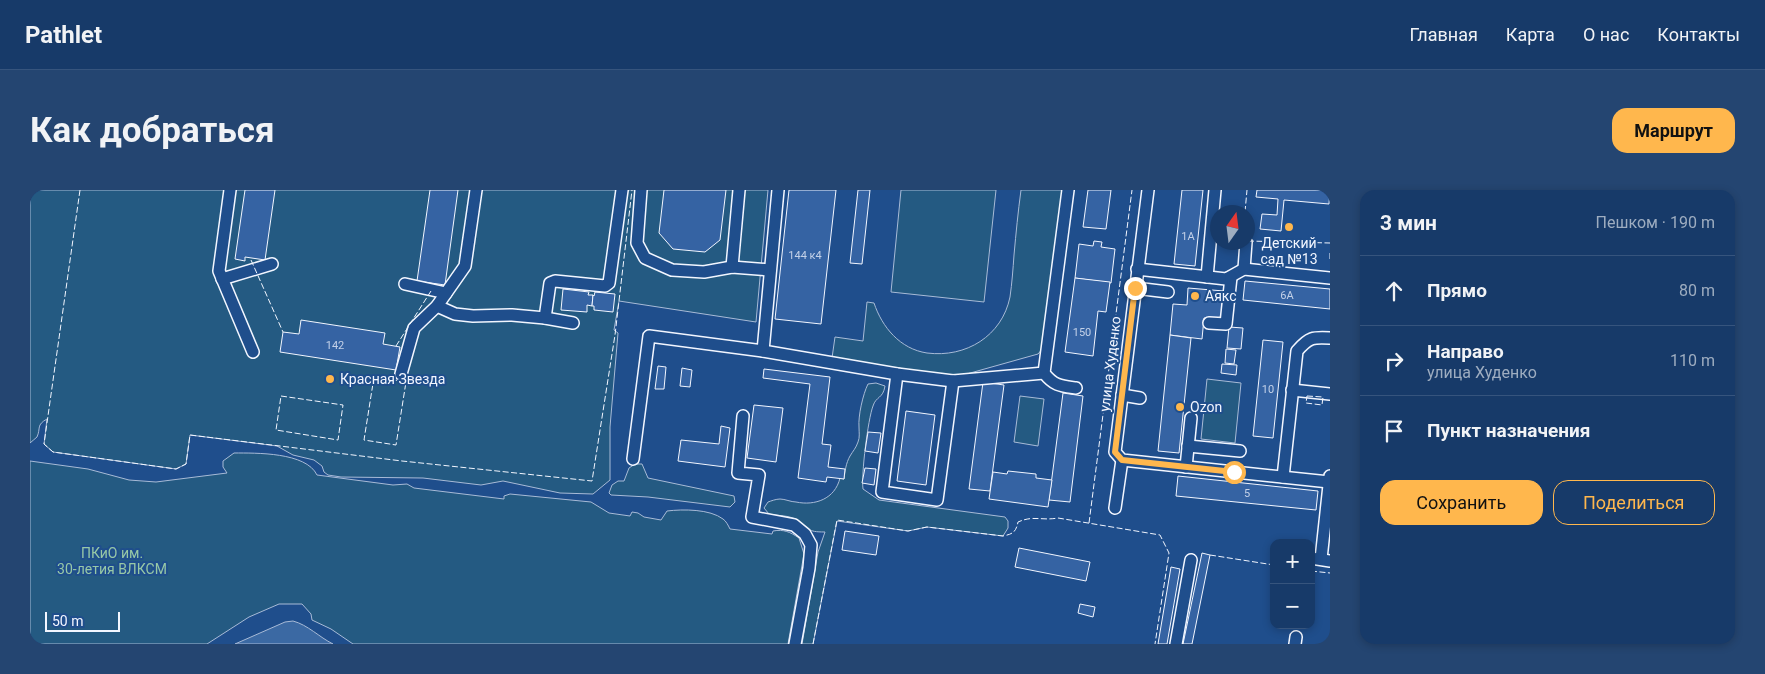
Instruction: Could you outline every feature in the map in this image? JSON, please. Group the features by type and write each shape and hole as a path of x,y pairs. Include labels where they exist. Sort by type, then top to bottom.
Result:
{"street":[{"path":"230,190 219,271 253,352"},
{"path":"401,374 414,328 436,306 465,266 476,190"},
{"path":"545,318 550,283 555,281 605,286 609,283 622,190"},
{"path":"641,190 637,243 645,258 672,270 704,272 732,267 770,270"},
{"path":"732,267 739,190"},
{"path":"763,351 778,190"},
{"path":"1068,190 1044,373 1052,382 1076,388"},
{"name":"улица Худенко","path":"1114,508 1122,395 1148,190"},
{"path":"1206,277 1215,190"},
{"path":"1244,269 1245,250"},
{"path":"222,279 272,264"},
{"path":"1137,269 1226,279 1244,269 1330,278"},
{"path":"1209,323 1226,324 1231,276"},
{"path":"406,284 446,293"},
{"path":"1135,288 1168,292"},
{"path":"436,306 455,314 473,316 512,315 573,323"},
{"path":"633,459 649,336 763,351 898,374 953,381 1044,373"},
{"path":"1283,477 1297,351 1304,342 1314,337 1330,338"},
{"path":"898,374 882,492 937,500 953,381"},
{"path":"1292,390 1330,394"},
{"path":"1122,395 1140,398"},
{"path":"742,416 738,472 759,475 752,517 794,525 805,534 811,545 809,568 795,644"},
{"path":"1186,467 1191,418"},
{"path":"1188,446 1240,451"},
{"path":"1119,456 1186,467 1283,477 1330,478 1321,559"},
{"path":"1176,644 1191,560"}],"green space":[{"name":"Красная Звезда","path":"30,190 768,190 756,322 619,301 614,330 618,333 610,427 610,480 593,494 560,493 503,481 481,485 423,478 341,477 328,475 324,472 322,466 314,460 293,455 277,446 190,435 186,464 176,469 53,452 44,444 47,419 41,423 37,437 30,443"},
{"path":"901,190 996,190 984,302 891,292"},
{"path":"1021,190 1064,190 1044,347 1038,354 956,377 900,371 832,358 835,337 863,341 867,302 874,303 877,312 893,336 917,351 941,354 955,352 980,342 991,333 1006,311 1010,297"},
{"path":"1207,379 1241,383 1235,443 1201,439"},
{"path":"876,383 885,386 883,393 874,403 871,413 864,460 863,489 879,500 1005,517 1008,521 1008,528 1003,536 927,527 908,531 837,521 813,644 802,644 818,552 825,532 811,531 791,517 769,514 764,508 768,502 778,499 803,503 817,502 834,491 840,478 844,479 848,461 859,440 860,411 866,388 868,384"},
{"path":"1020,396 1044,399 1038,446 1014,442"},
{"name":"ПКиО им. 30-летия ВЛКСМ","path":"234,453 280,455 292,458 311,467 317,475 393,485 407,484 414,488 504,499 504,496 510,494 591,502 609,513 630,516 632,512 644,517 661,520 667,511 696,510 718,516 725,521 730,529 772,534 773,531 780,530 793,534 799,538 804,554 788,644 353,644 331,629 312,620 311,614 302,604 279,604 249,617 207,644 30,644 30,461 88,469 129,480 156,482 227,473 223,467 223,461"},
{"path":"635,464 642,464 648,478 734,496 735,502 730,507 648,497 611,495 609,493 612,485 618,481 624,481 629,468"}],"shaded area":[{"path":"293,621 304,625 333,644 235,644 285,622"}],"building":[{"path":"245,190 275,190 265,260 245,257 245,261 235,259"},
{"path":"430,190 458,190 445,285 417,281"},
{"path":"664,190 726,190 720,240 705,252 673,249 659,233"},
{"path":"789,190 836,190 821,324 775,319"},
{"path":"858,190 870,190 862,264 850,263"},
{"path":"1088,190 1111,190 1106,229 1083,227"},
{"path":"1182,190 1203,190 1195,266 1174,264"},
{"path":"1257,190 1330,190 1329,204 1284,200 1281,231 1260,229 1262,214 1277,215 1278,199 1256,197"},
{"path":"1094,241 1102,242 1101,247 1115,249 1111,283 1075,278 1079,244 1093,246"},
{"path":"1075,278 1110,282 1106,312 1098,311 1093,356 1065,352"},
{"path":"1245,281 1330,289 1330,309 1243,300"},
{"path":"1188,288 1224,291 1221,320 1204,318 1202,339 1170,335 1173,304 1187,305"},
{"path":"563,289 589,292 588,295 593,295 592,306 587,305 587,312 561,310"},
{"path":"595,292 615,294 613,312 594,310 594,306 592,306"},
{"path":"301,320 385,333 383,344 400,347 396,370 280,352 283,332 299,334"},
{"path":"1229,327 1243,328 1241,349 1227,348"},
{"path":"1170,335 1191,338 1179,453 1158,451"},
{"path":"1263,340 1283,342 1273,438 1253,436"},
{"path":"1226,349 1236,350 1234,364 1225,363"},
{"path":"1222,364 1237,365 1236,375 1221,373"},
{"path":"658,366 666,367 664,389 655,389"},
{"path":"682,368 692,370 690,387 680,386"},
{"path":"764,369 830,377 822,444 831,445 828,467 845,469 844,479 827,477 826,482 798,478 810,384 763,378"},
{"path":"983,382 1004,385 990,491 969,489"},
{"path":"1063,393 1083,396 1070,502 1049,500"},
{"path":"754,405 783,408 776,462 747,458"},
{"path":"906,411 935,415 926,485 897,481"},
{"path":"721,426 730,428 725,467 678,461 681,440 719,444"},
{"path":"868,432 881,433 878,453 865,451"},
{"path":"865,468 876,469 874,485 862,483"},
{"path":"1008,471 1036,474 1036,478 1052,480 1048,507 989,499 993,472 1007,474"},
{"path":"1178,476 1318,491 1316,510 1176,496"},
{"path":"845,531 879,536 876,555 842,550"},
{"path":"1019,548 1090,562 1086,581 1015,567"},
{"path":"1202,553 1210,555 1192,644 1183,644"},
{"path":"1171,567 1180,569 1167,644 1158,644"},
{"path":"1080,604 1095,607 1093,617 1078,613"}],"fence":[{"path":"80,190 44,444 53,452 176,469 186,464 190,435 402,461 592,481 615,335 632,190"},
{"path":"1089,523 1132,190"},
{"path":"1246,205 1247,190"},
{"path":"1255,241 1330,243"},
{"path":"1330,253 1330,261"},
{"path":"251,260 283,332"},
{"path":"396,346 431,291"},
{"path":"374,377 406,382 396,445 364,440 374,377"},
{"path":"281,396 343,405 338,440 276,430 281,396"},
{"path":"1307,396 1323,397 1322,405 1306,403 1307,396"},
{"path":"813,644 837,520 908,531 927,527 1003,536 1014,532 1018,522 1033,518 1058,518 1160,535 1169,553 1155,644"},
{"path":"1210,555 1270,564"},
{"path":"1315,571 1330,573"}],"place":[{"name":"Детский сад №13","path":"1289,227"},
{"name":"Аякс","path":"1195,296"},
{"name":"Красная Звезда","path":"330,379"},
{"name":"Ozon","path":"1180,407"}],"route":[{"path":"1135,288 1115,452 1122,460 1234,472"}]}
